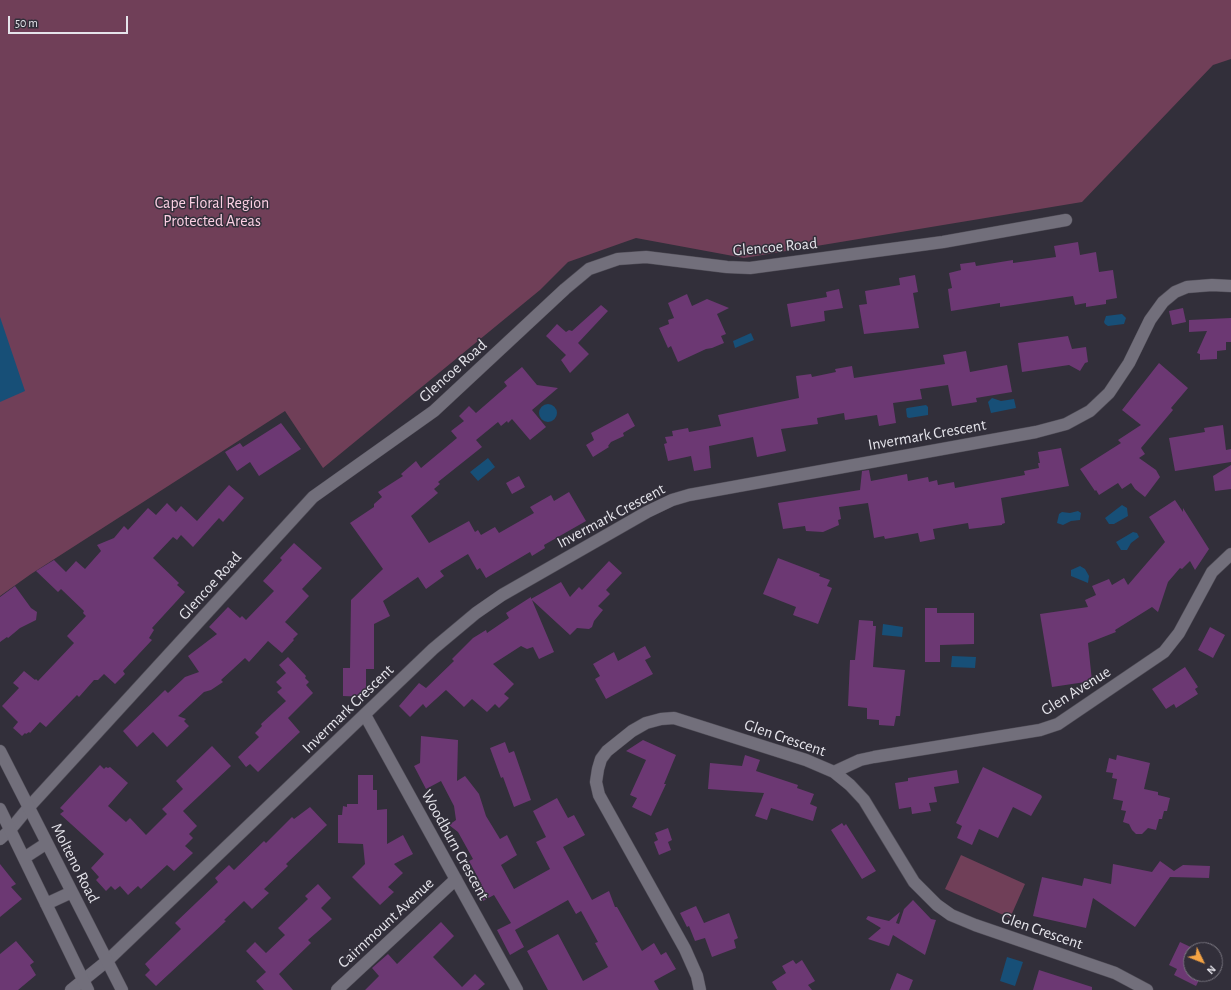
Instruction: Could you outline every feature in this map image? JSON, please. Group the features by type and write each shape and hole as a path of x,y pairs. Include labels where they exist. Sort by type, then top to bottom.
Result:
{"street":[{"name":"Glencoe Road","path":"0,839 10,830 29,807 313,497 434,411 565,289 589,269 618,259 646,257 727,267 750,268 943,242 1066,220"},
{"name":"Invermark Crescent","path":"71,990 86,985 108,961 433,649 476,613 502,595 646,512 672,500 689,495 1036,432 1066,424 1090,411 1109,393 1129,363 1150,320 1163,302 1175,292 1187,287 1231,286"},
{"name":"Glen Avenue","path":"834,772 860,760 1040,730 1058,724 1164,652 1179,633 1212,572 1231,554"},
{"name":"Woodburn Crescent","path":"365,715 517,990"},
{"name":"Glen Crescent","path":"700,990 685,949 599,795 596,782 601,759 607,751 641,726 661,719 674,718 806,760 834,772 850,785 864,800 914,882 937,905 951,915 975,925 1114,973 1147,990"},
{"name":"Molteno Road","path":"0,751 122,990"},
{"path":"0,809 86,985"},
{"path":"24,858 47,843"},
{"name":"Cairnmount Avenue","path":"337,990 456,879"},
{"path":"46,904 72,892"}],"green space":[{"name":"Cape Floral Region Protected Areas","path":"0,0 1231,0 1231,59 1213,65 1082,202 744,258 636,238 568,262 540,290 323,468 285,411 31,574 0,596"},
{"path":"961,855 1025,884 1010,918 945,889"}],"water":[{"path":"1122,314 1126,318 1124,324 1108,326 1105,324 1104,322 1106,316"},
{"path":"0,317 25,391 0,402"},
{"path":"751,333 754,340 735,348 733,341"},
{"path":"992,398 1001,401 1014,399 1016,408 991,413 988,402"},
{"path":"548,404 554,407 557,413 554,419 548,422 542,419 539,413 542,407"},
{"path":"926,405 928,407 928,415 907,417 907,408"},
{"path":"488,458 495,467 478,481 470,472"},
{"path":"1122,505 1127,508 1128,516 1114,524 1109,524 1105,518"},
{"path":"1078,511 1081,513 1080,520 1071,521 1063,525 1057,523 1059,514 1062,512 1070,513"},
{"path":"1133,532 1137,533 1139,537 1131,543 1127,550 1121,550 1116,542"},
{"path":"1080,566 1085,569 1089,576 1088,583 1071,576 1071,570"},
{"path":"883,624 903,627 902,637 882,635"},
{"path":"952,656 976,657 975,668 951,667"},
{"path":"1007,957 1023,962 1015,986 1000,981"}],"building":[{"path":"1078,242 1080,255 1096,252 1099,272 1113,270 1117,298 1106,300 1106,304 1086,307 1086,303 1075,305 1073,296 1000,307 1000,303 951,311 948,289 952,288 949,273 961,270 960,264 975,262 976,266 1013,260 1013,263 1056,257 1054,246"},
{"path":"915,275 918,292 913,293 919,328 864,334 859,305 867,304 865,291 900,285 899,278"},
{"path":"839,289 843,308 824,311 825,321 791,327 787,304 827,297 826,292"},
{"path":"687,294 692,306 707,299 729,308 717,314 726,334 721,336 724,343 706,349 678,362 671,346 668,348 659,328 669,324 668,320 674,318 668,303"},
{"path":"601,305 608,311 578,343 589,354 570,373 561,360 566,355 546,336 557,324 566,332 569,330 572,331"},
{"path":"1183,308 1186,322 1172,325 1169,311"},
{"path":"1231,318 1231,342 1226,342 1226,350 1217,351 1217,359 1200,360 1200,354 1197,353 1207,331 1189,332 1189,320"},
{"path":"1068,336 1072,349 1086,347 1088,362 1085,363 1080,371 1069,365 1022,372 1018,343"},
{"path":"966,351 970,372 1007,365 1012,392 976,398 977,402 952,406 948,385 920,389 922,399 893,403 896,423 879,426 877,415 845,420 844,413 817,418 818,424 781,429 786,451 757,457 753,437 709,446 711,468 694,471 691,456 668,461 664,444 667,443 665,437 673,436 672,431 688,428 689,432 721,426 718,415 799,398 796,376 811,374 812,377 836,372 835,369 852,366 854,378 945,364 943,355"},
{"path":"1159,363 1188,388 1171,408 1173,410 1141,448 1145,454 1139,458 1156,470 1160,477 1145,497 1135,489 1131,483 1122,489 1118,483 1099,495 1080,469 1121,443 1118,440 1141,425 1122,410"},
{"path":"522,367 537,385 558,388 532,410 546,427 530,440 512,419 508,423 507,421 501,426 498,422 476,440 482,447 438,482 440,484 434,489 438,493 411,516 429,543 469,521 475,532 478,530 481,535 495,527 499,533 534,513 530,507 551,495 554,501 569,492 586,521 544,545 545,548 532,556 530,552 486,578 480,568 477,570 468,554 440,571 444,576 426,589 418,577 383,601 390,616 374,624 374,669 366,669 366,697 343,696 343,668 350,668 351,600 383,569 350,523 374,507 374,504 382,497 378,492 403,476 401,474 416,461 421,468 457,438 451,431 464,421 459,416 469,406 476,413 507,386 504,382"},
{"path":"628,413 635,426 623,433 624,436 611,442 608,446 609,447 593,457 586,445 594,440 591,433"},
{"path":"281,423 301,449 259,476 250,462 237,471 225,452 240,443 243,447"},
{"path":"1223,425 1226,450 1231,449 1231,462 1175,471 1169,438 1205,432 1204,428"},
{"path":"1061,448 1069,486 1001,498 1005,523 1002,525 969,529 968,523 933,529 935,539 920,542 918,533 885,539 884,536 874,538 868,503 839,507 841,519 838,520 839,525 823,532 806,531 805,526 783,529 778,503 860,490 862,471 869,470 871,481 907,474 908,481 928,477 929,482 937,480 938,485 954,482 955,488 1025,475 1024,471 1039,468 1038,463 1040,463 1038,452"},
{"path":"1231,465 1231,489 1215,491 1213,476"},
{"path":"519,476 525,487 512,494 506,483"},
{"path":"229,485 244,498 223,522 219,518 193,547 181,535 177,540 173,537 153,558 179,583 177,585 185,592 152,628 154,630 149,638 152,640 123,671 125,674 115,684 104,674 98,680 94,680 79,697 77,695 46,727 40,722 30,733 25,733 22,736 13,728 18,722 2,706 19,688 13,683 24,671 38,681 74,643 67,636 86,616 83,613 84,611 61,589 58,592 36,571 54,560 66,572 76,561 85,569 101,551 97,545 114,538 124,526 128,530 148,508 156,515 167,503 176,512 181,506 197,521"},
{"path":"1175,500 1183,512 1183,508 1209,549 1195,570 1190,561 1182,569 1180,568 1168,582 1158,612 1152,607 1115,630 1116,632 1088,643 1092,681 1052,687 1040,614 1088,607 1085,600 1096,595 1092,586 1109,579 1112,585 1124,578 1128,585 1165,542 1149,517"},
{"path":"294,543 322,568 302,589 309,596 285,622 298,634 293,639 294,640 282,653 268,641 249,662 245,658 221,680 223,682 211,690 204,692 178,716 186,719 184,721 189,726 167,747 153,732 137,747 123,731 165,690 168,693 185,677 199,672 188,656 217,634 209,627 228,607 240,618 242,616 246,620 274,591 263,581 282,560 280,558"},
{"path":"778,558 820,574 819,576 830,580 827,586 832,588 818,624 793,615 796,607 763,594"},
{"path":"609,561 622,573 606,590 610,594 598,606 603,610 594,621 592,627 589,629 577,628 570,635 532,600 554,652 539,659 533,647 527,649 521,646 493,664 514,684 504,694 509,698 499,708 495,704 487,712 472,699 464,707 446,690 426,708 423,704 410,717 399,706 419,683 426,688 454,661 452,659 473,638 486,630 487,633 509,618 506,613 531,597 531,599 561,582 570,597 579,587 582,590"},
{"path":"15,586 31,608 37,612 36,620 20,628 8,638 7,637 0,642 0,597"},
{"path":"925,608 937,608 937,613 974,613 974,644 940,645 940,662 925,662"},
{"path":"859,620 873,621 873,626 876,626 873,667 905,670 900,716 896,716 894,726 879,725 879,720 867,719 867,708 848,706 850,660 855,660"},
{"path":"1210,627 1225,635 1213,658 1198,650"},
{"path":"645,646 651,657 645,660 653,674 606,699 595,679 600,676 593,664 614,652 618,661"},
{"path":"288,657 306,676 305,678 309,682 306,685 313,693 288,718 300,732 258,772 250,764 246,767 238,757 259,737 255,733 262,726 261,724 286,701 277,692 282,688 276,682 286,673 279,665"},
{"path":"1185,667 1198,687 1195,689 1198,694 1176,708 1174,704 1166,709 1152,689"},
{"path":"421,736 458,740 457,781 465,776 479,794 486,816 500,839 507,835 517,855 501,865 514,889 550,869 536,842 546,837 533,811 557,798 568,818 574,815 585,835 563,847 592,900 609,891 615,907 617,907 642,951 654,943 661,955 666,952 676,969 654,981 659,990 548,990 527,951 558,934 583,981 608,967 595,943 598,942 581,911 576,914 568,900 515,930 524,947 510,955 497,930 511,923 494,895 483,901 476,888 482,885 469,861 473,859 458,832 449,825 456,820 454,806 441,781 426,789 414,766 420,763"},
{"path":"643,740 676,755 664,784 666,784 651,816 632,807 637,798 630,795 646,760 626,751"},
{"path":"505,742 509,753 514,751 531,800 514,807 490,748"},
{"path":"212,746 231,766 183,811 197,826 189,834 193,838 185,846 193,853 174,871 167,865 141,889 138,886 128,895 120,886 115,890 111,886 106,891 96,880 99,877 91,868 104,854 60,814 64,811 60,808 100,765 104,769 106,767 110,767 128,783 108,806 126,822 130,818 146,835 167,814 162,809 183,789 176,781"},
{"path":"745,755 760,760 756,771 798,785 797,788 814,794 810,804 817,807 813,821 771,808 767,820 755,816 764,793 708,789 710,763 742,766"},
{"path":"1117,755 1150,763 1144,789 1158,792 1158,795 1170,798 1167,811 1164,811 1162,819 1159,819 1156,830 1148,828 1142,834 1136,834 1129,824 1123,822 1126,811 1121,810 1123,801 1113,799 1117,779 1112,778 1113,773 1106,772 1109,758 1116,760"},
{"path":"983,767 1041,795 1042,797 1031,816 1013,807 998,838 979,829 972,845 957,838 962,826 956,823"},
{"path":"957,770 959,783 934,787 937,802 929,803 931,811 912,814 911,807 899,809 895,783 908,781 908,778"},
{"path":"358,775 373,775 373,790 377,790 377,810 387,809 387,844 403,835 413,854 394,864 403,873 388,887 394,892 380,905 352,877 365,864 363,844 338,843 338,815 342,815 343,806 347,807 347,804 358,804"},
{"path":"310,807 327,825 286,864 288,866 264,889 269,893 252,909 244,901 224,920 226,921 156,986 145,975 150,970 145,964 181,929 175,923 218,882 215,878 229,865 234,870 264,841 266,843 292,817 294,819"},
{"path":"842,823 844,826 846,824 876,871 862,879 831,830"},
{"path":"668,828 672,840 668,842 671,850 659,855 654,842 658,840 655,833"},
{"path":"1160,861 1174,871 1183,865 1210,866 1209,878 1170,877 1135,927 1093,898 1086,928 1033,916 1042,877 1082,886 1084,878 1111,884 1113,864 1152,872"},
{"path":"0,864 16,884 11,887 22,899 0,917"},
{"path":"318,884 331,898 321,908 332,919 308,940 311,943 279,974 293,990 264,990 256,981 266,972 246,951 255,942 266,953 285,935 278,928 308,899 305,896"},
{"path":"913,900 931,919 936,920 925,955 893,935 889,946 868,939 881,928 866,919 868,916 889,921 900,912 896,923 899,924 904,909"},
{"path":"696,906 704,923 729,913 738,938 734,940 736,948 712,957 705,938 695,941 689,926 687,927 680,913"},
{"path":"441,922 454,936 433,957 462,987 475,974 485,984 478,990 365,990 379,976 372,968 388,954 397,964"},
{"path":"16,941 34,962 30,965 36,975 18,990 0,990 0,954"},
{"path":"1180,942 1183,943 1183,980 1174,975 1177,969 1169,965"},
{"path":"793,960 796,964 802,960 815,981 808,985 812,990 777,990 772,982 786,973 782,966"},
{"path":"1039,970 1092,987 1092,990 1033,990"},
{"path":"897,973 913,980 909,990 890,990"},
{"path":"1188,982 1198,982 1196,986"}]}
